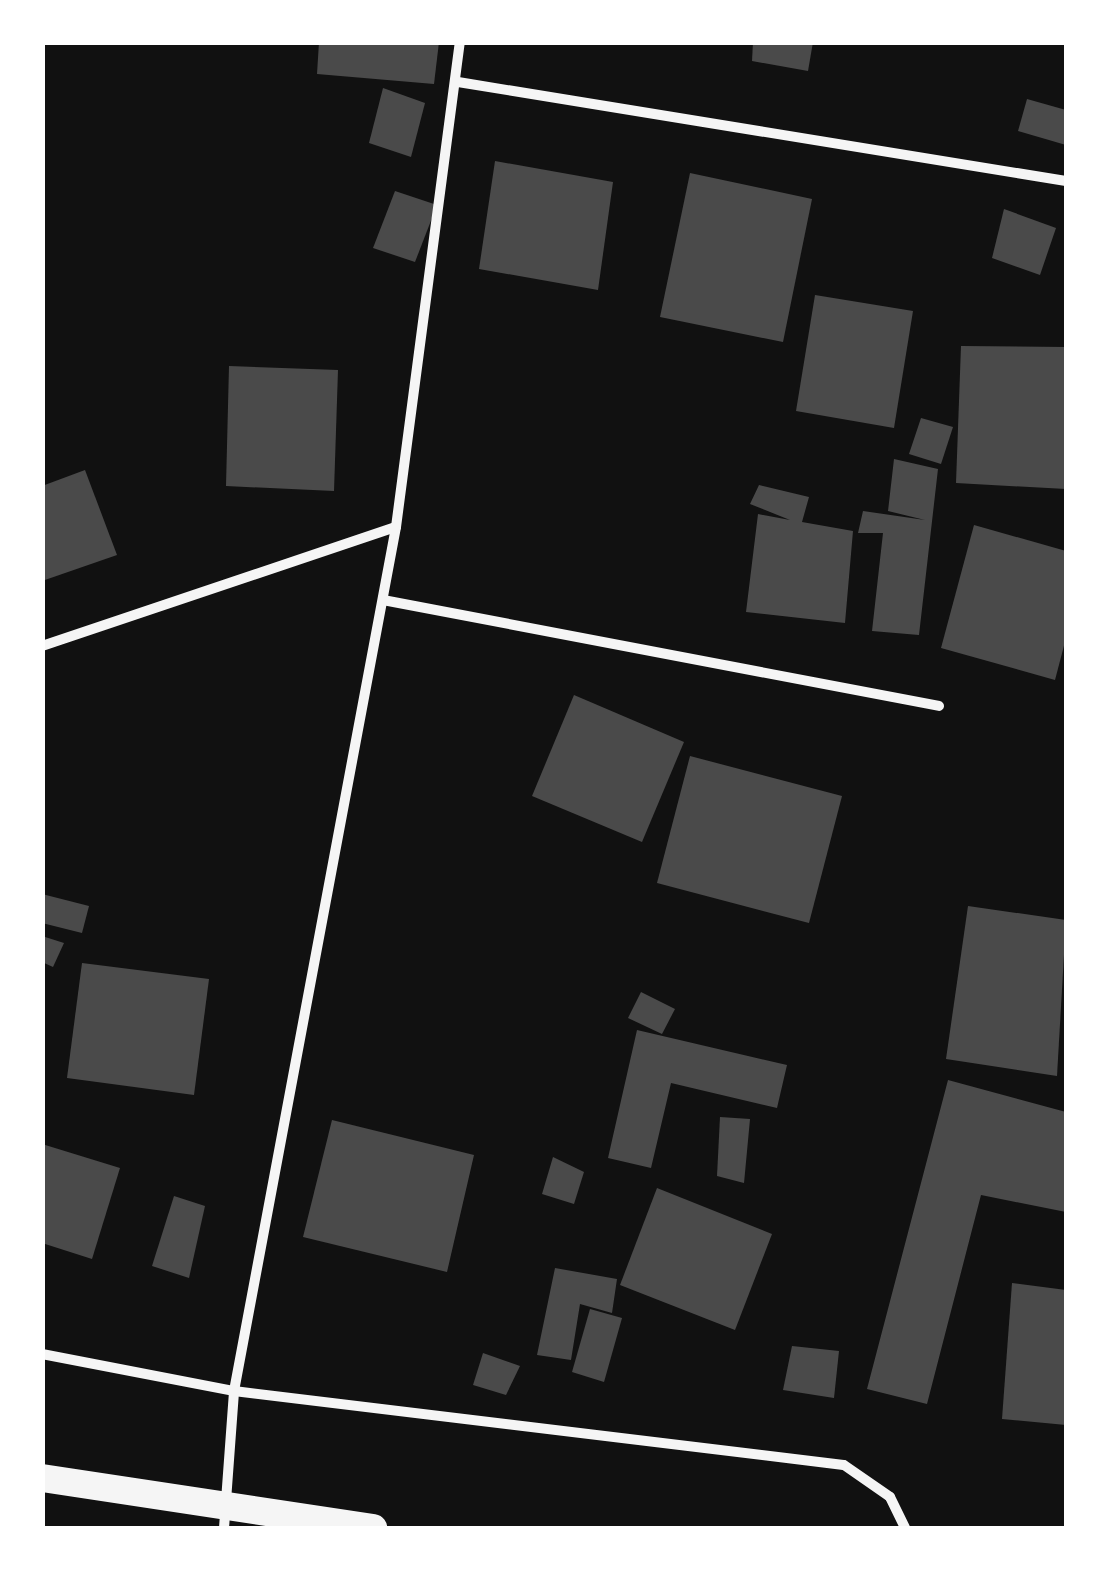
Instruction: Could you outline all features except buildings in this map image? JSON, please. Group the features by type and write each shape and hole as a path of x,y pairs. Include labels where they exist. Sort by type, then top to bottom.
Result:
{"highway":[{"path":"42,1478 224,1517 373,1528"}],"street":[{"path":"224,1517 234,1391 396,527 458,82 460,42"},
{"path":"458,82 1066,181"},
{"path":"42,646 396,527"},
{"path":"384,600 939,706"},
{"path":"42,1354 234,1391 844,1465 890,1497 905,1528"}]}
